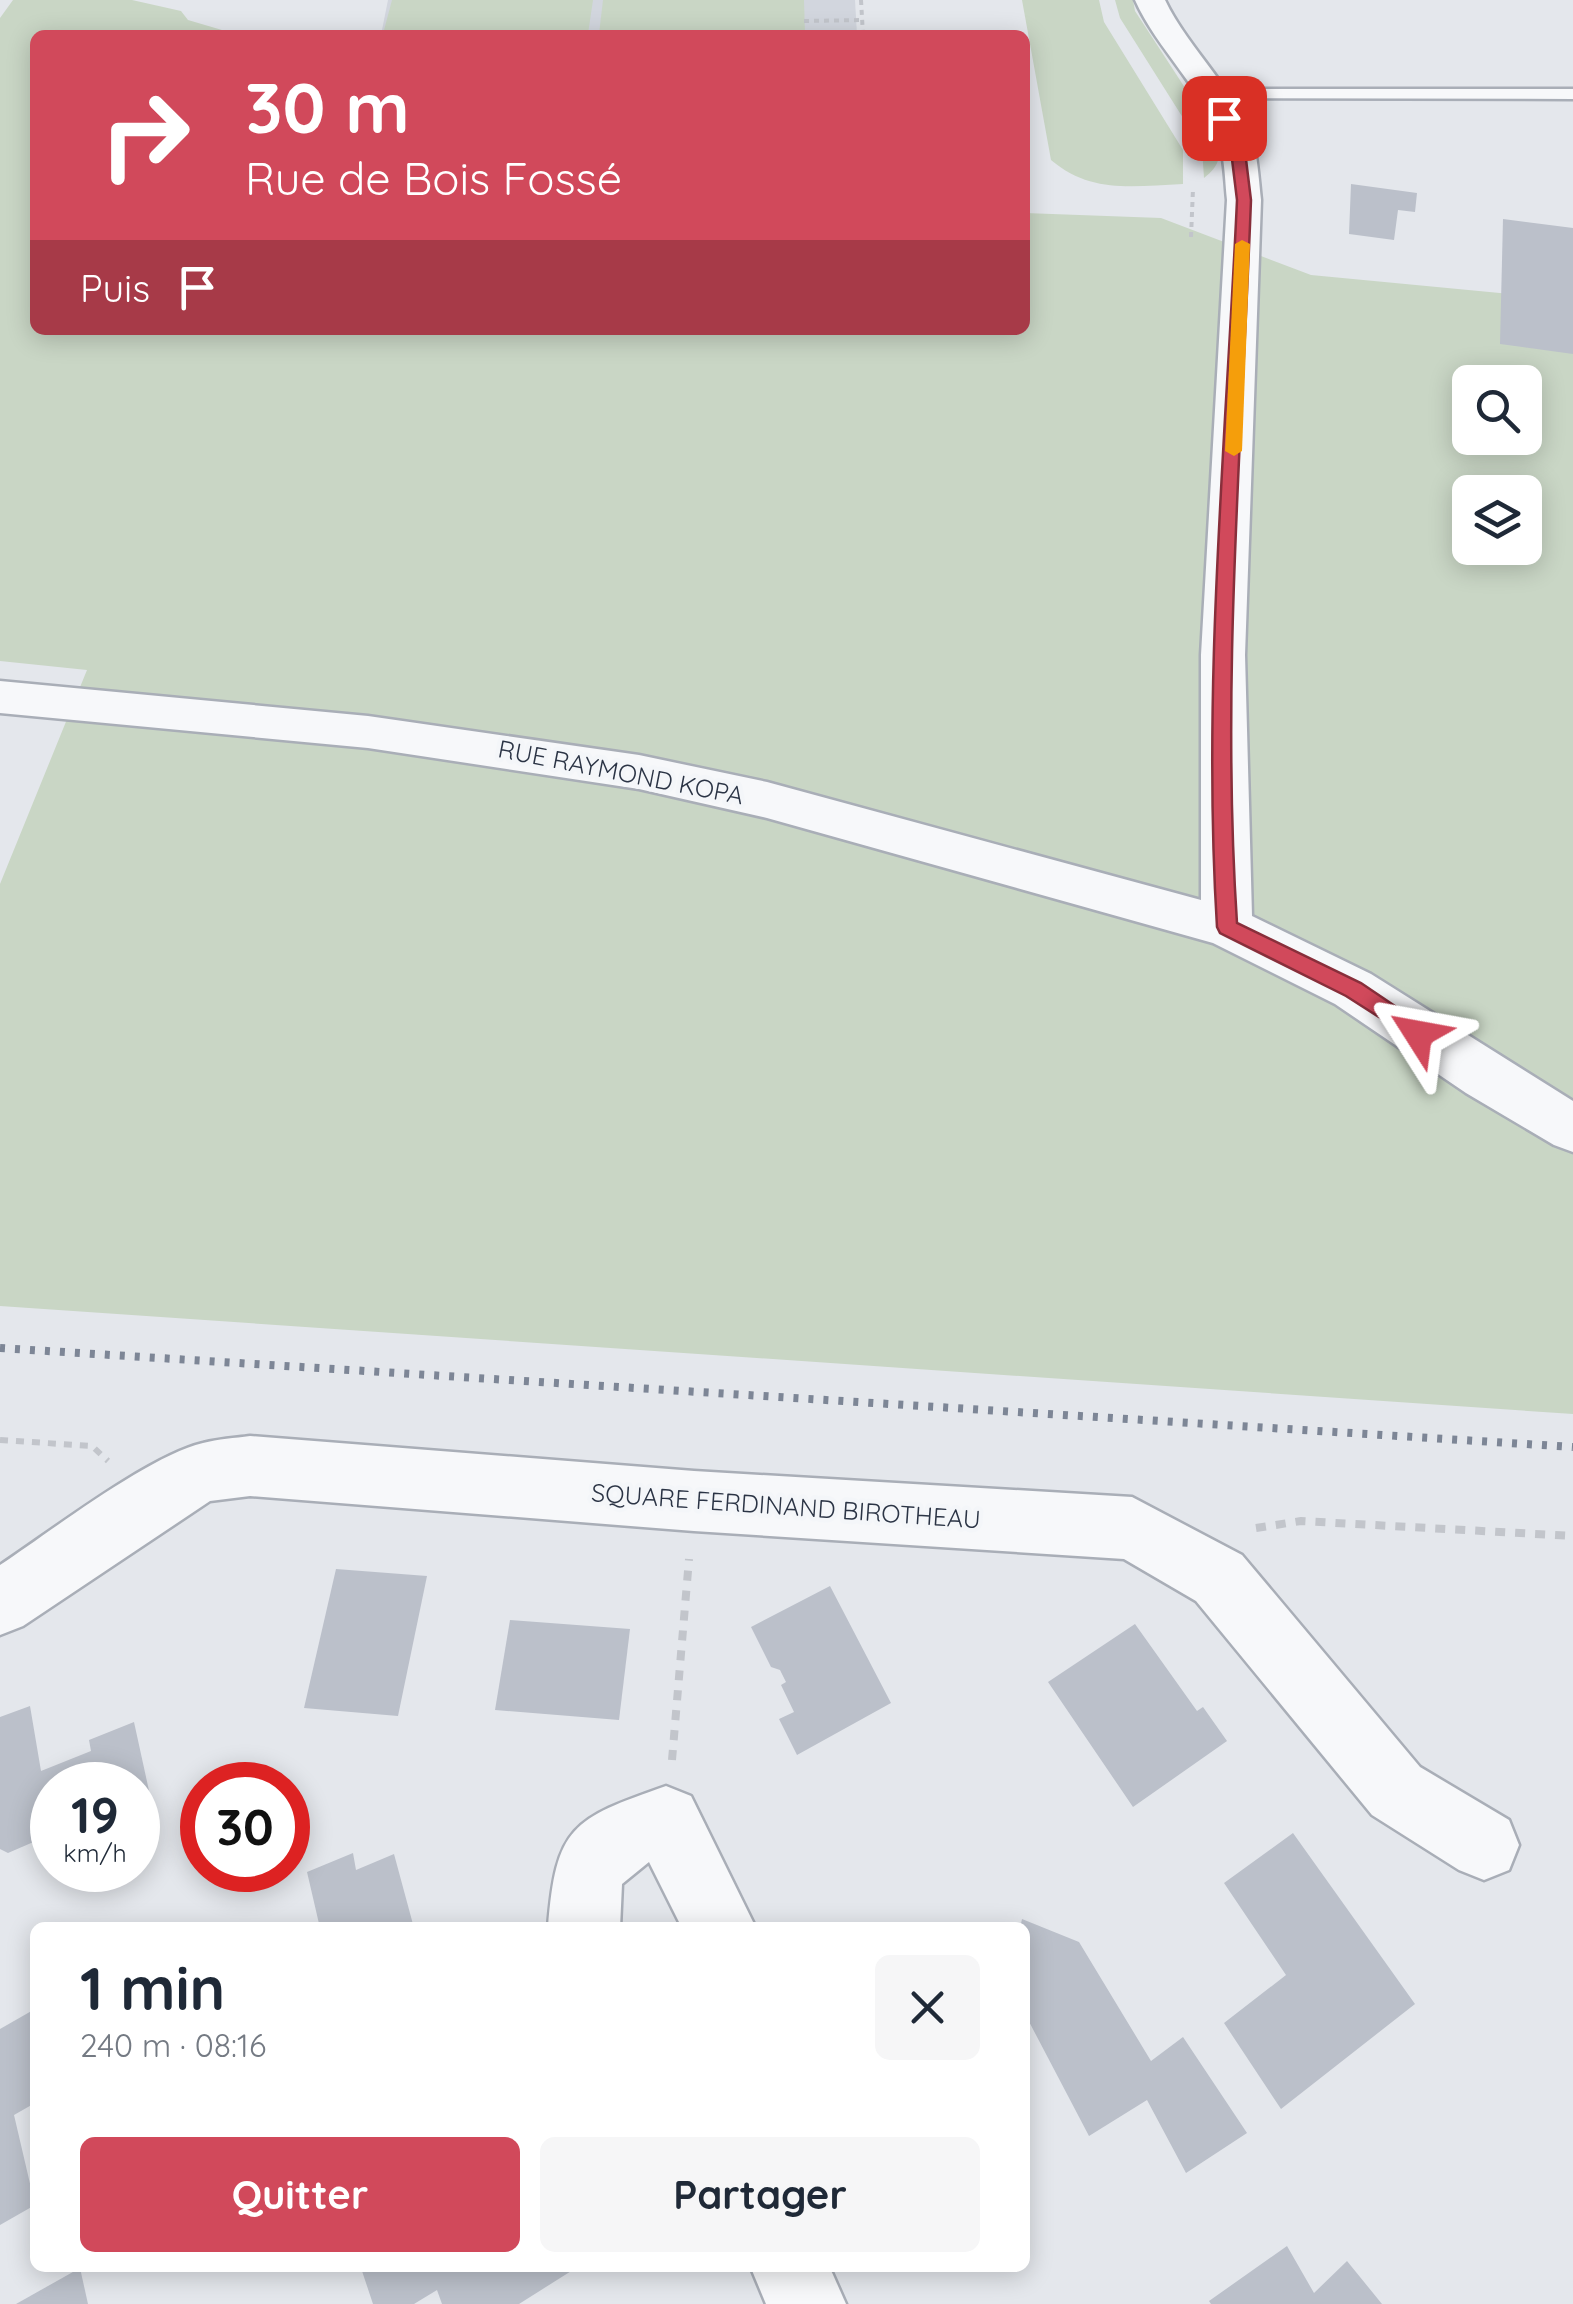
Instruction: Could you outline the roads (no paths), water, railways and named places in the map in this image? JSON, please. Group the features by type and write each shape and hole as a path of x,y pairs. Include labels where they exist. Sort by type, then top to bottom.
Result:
{"street":[{"path":"1150,0 1170,39 1211,94 1237,143 1244,200 1222,726 1221,828 1227,927"},
{"name":"RUE RAYMOND KOPA","path":"0,697 368,732 639,772 822,814 1227,927 1353,990 1485,1077 1573,1129"},
{"name":"SQUARE FERDINAND BIROTHEAU","path":"0,1603 144,1506 201,1473 250,1466 694,1501 1132,1528 1220,1578 1396,1791 1484,1846"},
{"path":"584,1922 588,1869 620,1836 666,1822 717,1922"},
{"path":"792,2272 806,2304"}],"lane":[{"path":"1211,94 1573,94"}],"railway":[{"path":"0,1348 1573,1447"}]}
